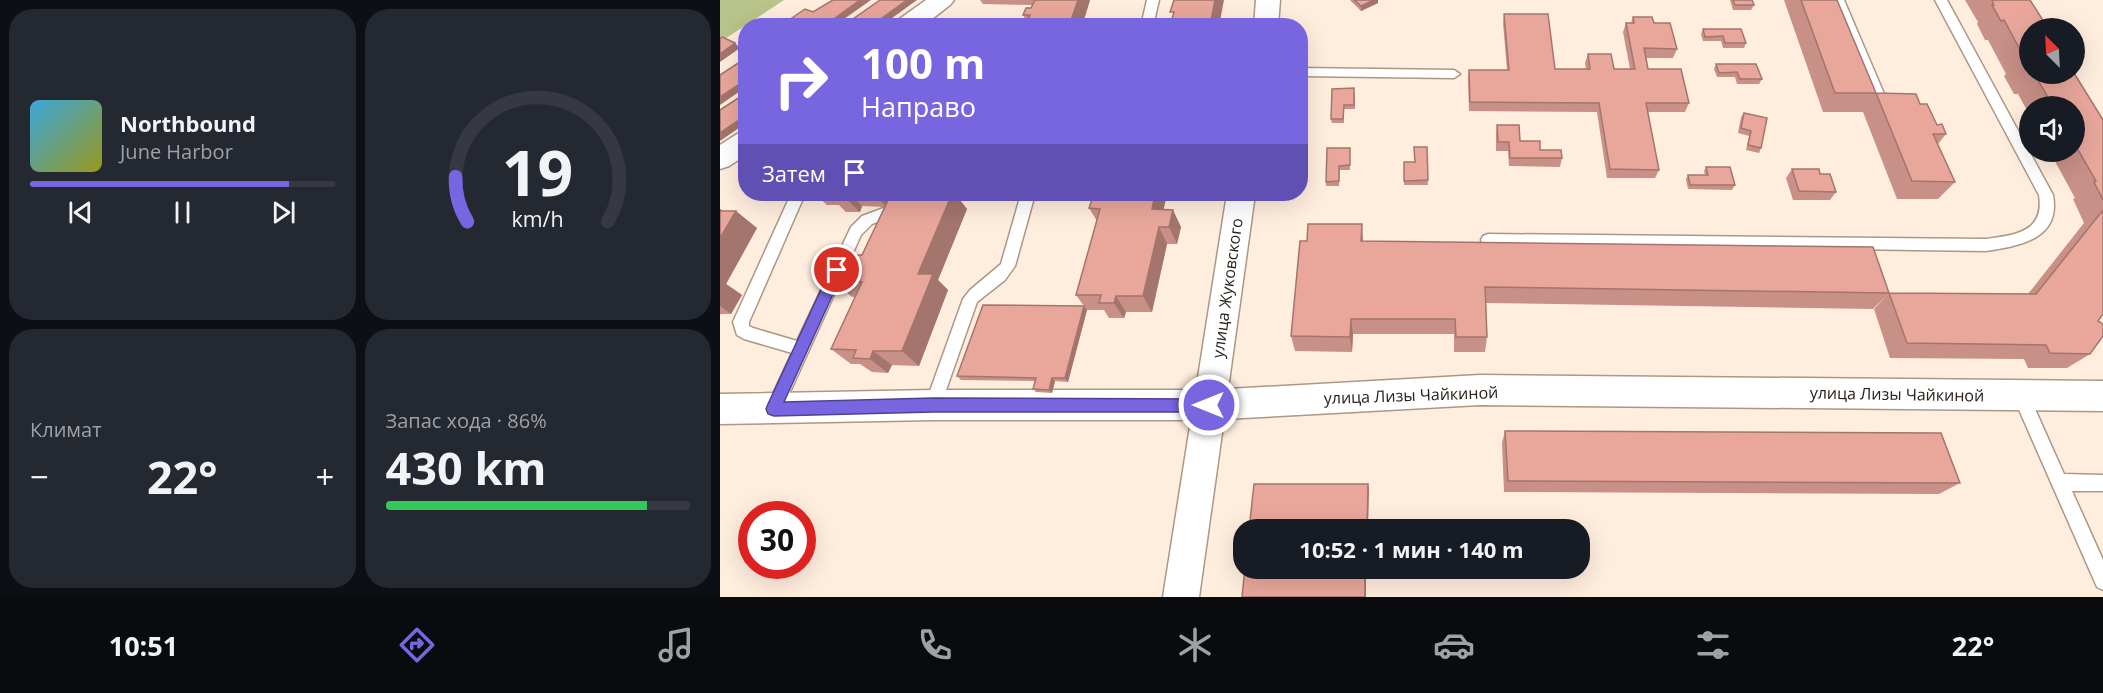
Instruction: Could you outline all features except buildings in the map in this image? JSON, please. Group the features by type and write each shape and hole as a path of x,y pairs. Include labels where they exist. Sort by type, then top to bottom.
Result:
{"street":[{"path":"917,18 942,0"},
{"path":"1267,18 1268,0"},
{"path":"720,159 738,147"},
{"name":"улица Жуковского","path":"1181,597 1240,201"},
{"name":"улица Лизы Чайкиной","path":"720,409 933,405 1209,405 1480,390 2103,396"}],"lane":[{"path":"1149,18 1153,0"},
{"path":"1838,0 1879,96"},
{"path":"1488,240 1986,245 2028,235 2048,218 2050,207 2046,195 1941,0"},
{"path":"1308,72 1454,74"},
{"path":"795,201 741,322 742,330 749,334 800,349"},
{"path":"774,409 856,231 867,220 894,210 898,201"},
{"path":"933,405 971,299 977,292 1003,275 1008,266 1026,201"},
{"path":"2021,396 2103,581"},
{"path":"2059,482 2103,483"}],"green space":[{"path":"720,0 784,0 757,18 738,18 738,30 720,42"}],"route":[{"path":"837,270 774,409 933,405 1209,405"}]}
